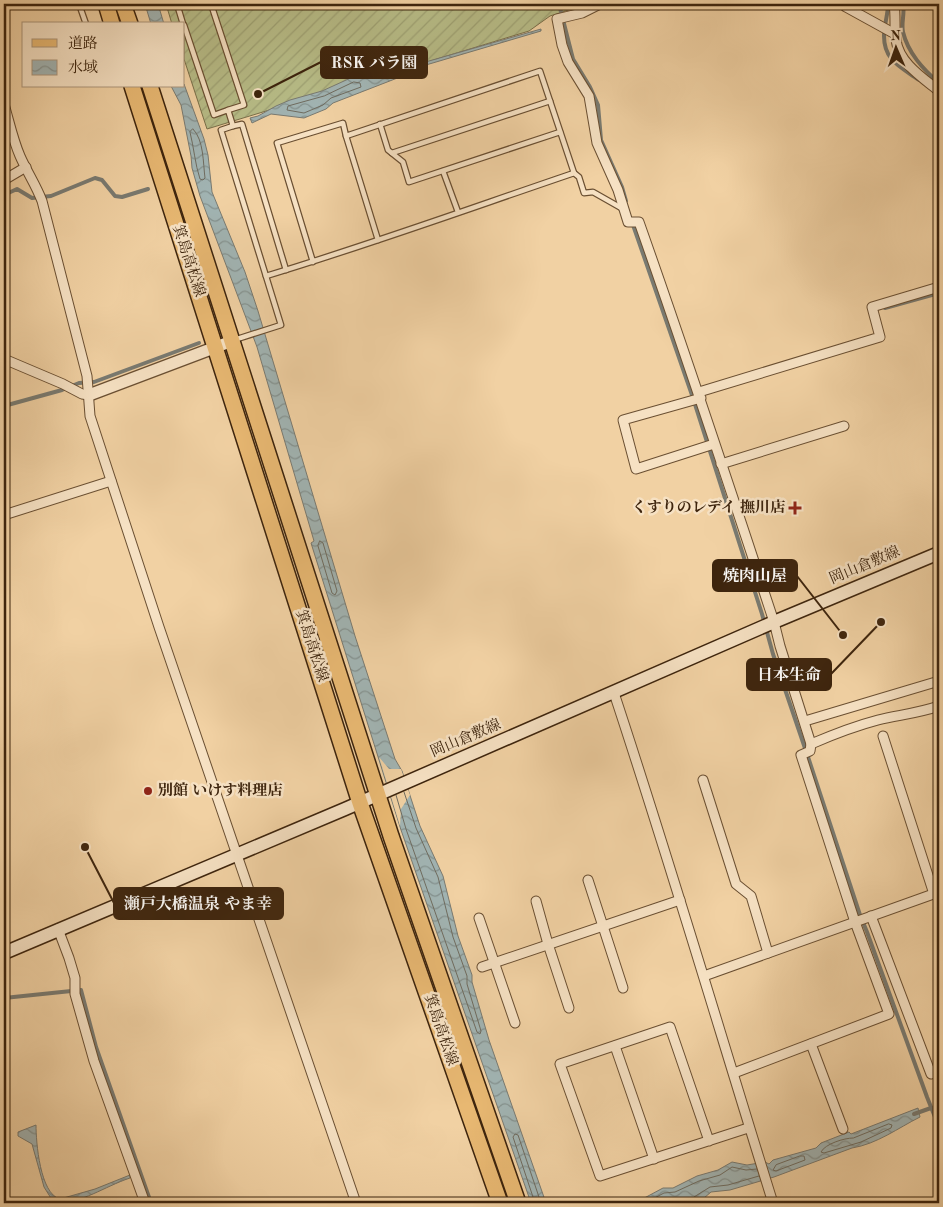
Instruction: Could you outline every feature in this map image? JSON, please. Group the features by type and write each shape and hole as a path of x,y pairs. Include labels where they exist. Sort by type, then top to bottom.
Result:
{"main road":[{"path":"106,4 111,22"},
{"path":"123,4 129,22"},
{"name":"箕島高松線","path":"133,88 360,803 500,1203"},
{"name":"箕島高松線","path":"151,88 232,341 518,1203"},
{"name":"岡山倉敷線","path":"4,953 237,856 939,553"}],"street":[{"path":"600,4 582,13 557,19 562,45 568,62 589,96 597,143 618,190 628,222 639,222 711,445 721,464 769,625 780,646 804,721 808,750"},
{"path":"842,4 895,34"},
{"path":"894,4 897,46 906,61 922,78 939,91"},
{"path":"4,104 16,146 42,201 87,376 90,416 159,627 356,1203"},
{"path":"4,180 26,167"},
{"path":"711,445 636,469 622,420 880,337 872,307 939,287"},
{"path":"4,359 82,394 232,341"},
{"path":"721,464 844,426"},
{"path":"4,515 111,481"},
{"path":"804,721 939,681"},
{"path":"614,693 704,976 772,1203"},
{"path":"931,1074 862,919 801,755 837,733 877,720 920,713 939,706"},
{"path":"704,976 937,893 882,736"},
{"path":"703,780 736,884 751,896 768,953"},
{"path":"588,880 623,988"},
{"path":"482,967 680,900"},
{"path":"536,901 569,1008"},
{"path":"478,918 515,1023"},
{"path":"734,1073 889,1014 862,919"},
{"path":"58,930 75,978 74,990 94,1061 145,1203"},
{"path":"709,1141 670,1027 560,1064 600,1176 654,1159 709,1141 748,1128"},
{"path":"812,1044 843,1129"},
{"path":"615,1046 654,1159"}],"lane":[{"path":"79,4 85,22"},
{"path":"177,4 183,22"},
{"path":"185,27 214,115 244,105 210,4"},
{"path":"346,136 540,71 574,173 579,177 584,192 593,192 624,210"},
{"path":"392,154 550,101"},
{"path":"228,110 232,122"},
{"path":"232,341 280,325 221,130 232,122 242,124 286,270"},
{"path":"314,262 277,144 343,123 378,240"},
{"path":"380,124 388,150 403,162 409,182 560,132"},
{"path":"443,171 458,212"},
{"path":"266,276 314,262 574,173"}],"green space":[{"path":"166,4 587,4 550,16 529,31 207,129 185,62 185,22 171,22"}],"water":[{"path":"145,4 158,4 163,22 150,22"},
{"path":"541,29 541,31 409,70 400,77 333,103 326,109 304,118 271,114 252,123 250,118 290,100 322,91 355,76 360,78 384,69 408,67"},
{"path":"185,87 204,139 208,155 212,192 245,272 258,311 355,636 395,759 402,771 420,826 443,876 458,936 472,975 472,982 489,1040 546,1203 531,1203 401,830 311,543 314,541 257,347 200,196 192,168 181,105 172,88"},
{"path":"918,1108 920,1117 879,1139 774,1177 730,1190 711,1192 704,1198 692,1203 635,1203 663,1188 673,1188 697,1176 718,1170 732,1162 747,1165 765,1162 769,1164 773,1160 816,1148 821,1143 849,1132 851,1134"},
{"path":"36,1125 40,1166 48,1188 53,1195 60,1199 95,1189 130,1175 130,1178 75,1200 54,1203 44,1187 32,1144 18,1136 18,1132"}],"pier":[{"path":"379,757 389,769 401,769 410,795 401,809 400,826"}],"waterway":[{"path":"559,4 573,59 590,87 598,105 601,140 622,187 626,201"},
{"path":"888,4 884,36 887,52 900,67 919,80"},
{"path":"903,4 903,29 908,47 922,66 939,83"},
{"path":"4,195 17,189 32,198 51,196 95,178 102,180 115,196 122,197 148,189"},
{"path":"632,222 692,395 773,654 860,915 939,1127"},
{"path":"885,308 939,293"},
{"path":"4,406 62,390 79,383 94,382 199,343"},
{"path":"4,566 6,571 4,572"},
{"path":"4,998 81,990 96,1047 151,1203"},
{"path":"914,1114 931,1108"}],"place":[{"name":"RSK バラ園","path":"258,94"},
{"name":"くすりのレデイ 撫川店","path":"795,508"},
{"name":"日本生命","path":"881,622"},
{"name":"焼肉山屋","path":"843,635"},
{"name":"別館 いけす料理店","path":"148,791"},
{"name":"瀬戸大橋温泉 やま幸","path":"85,847"}]}
